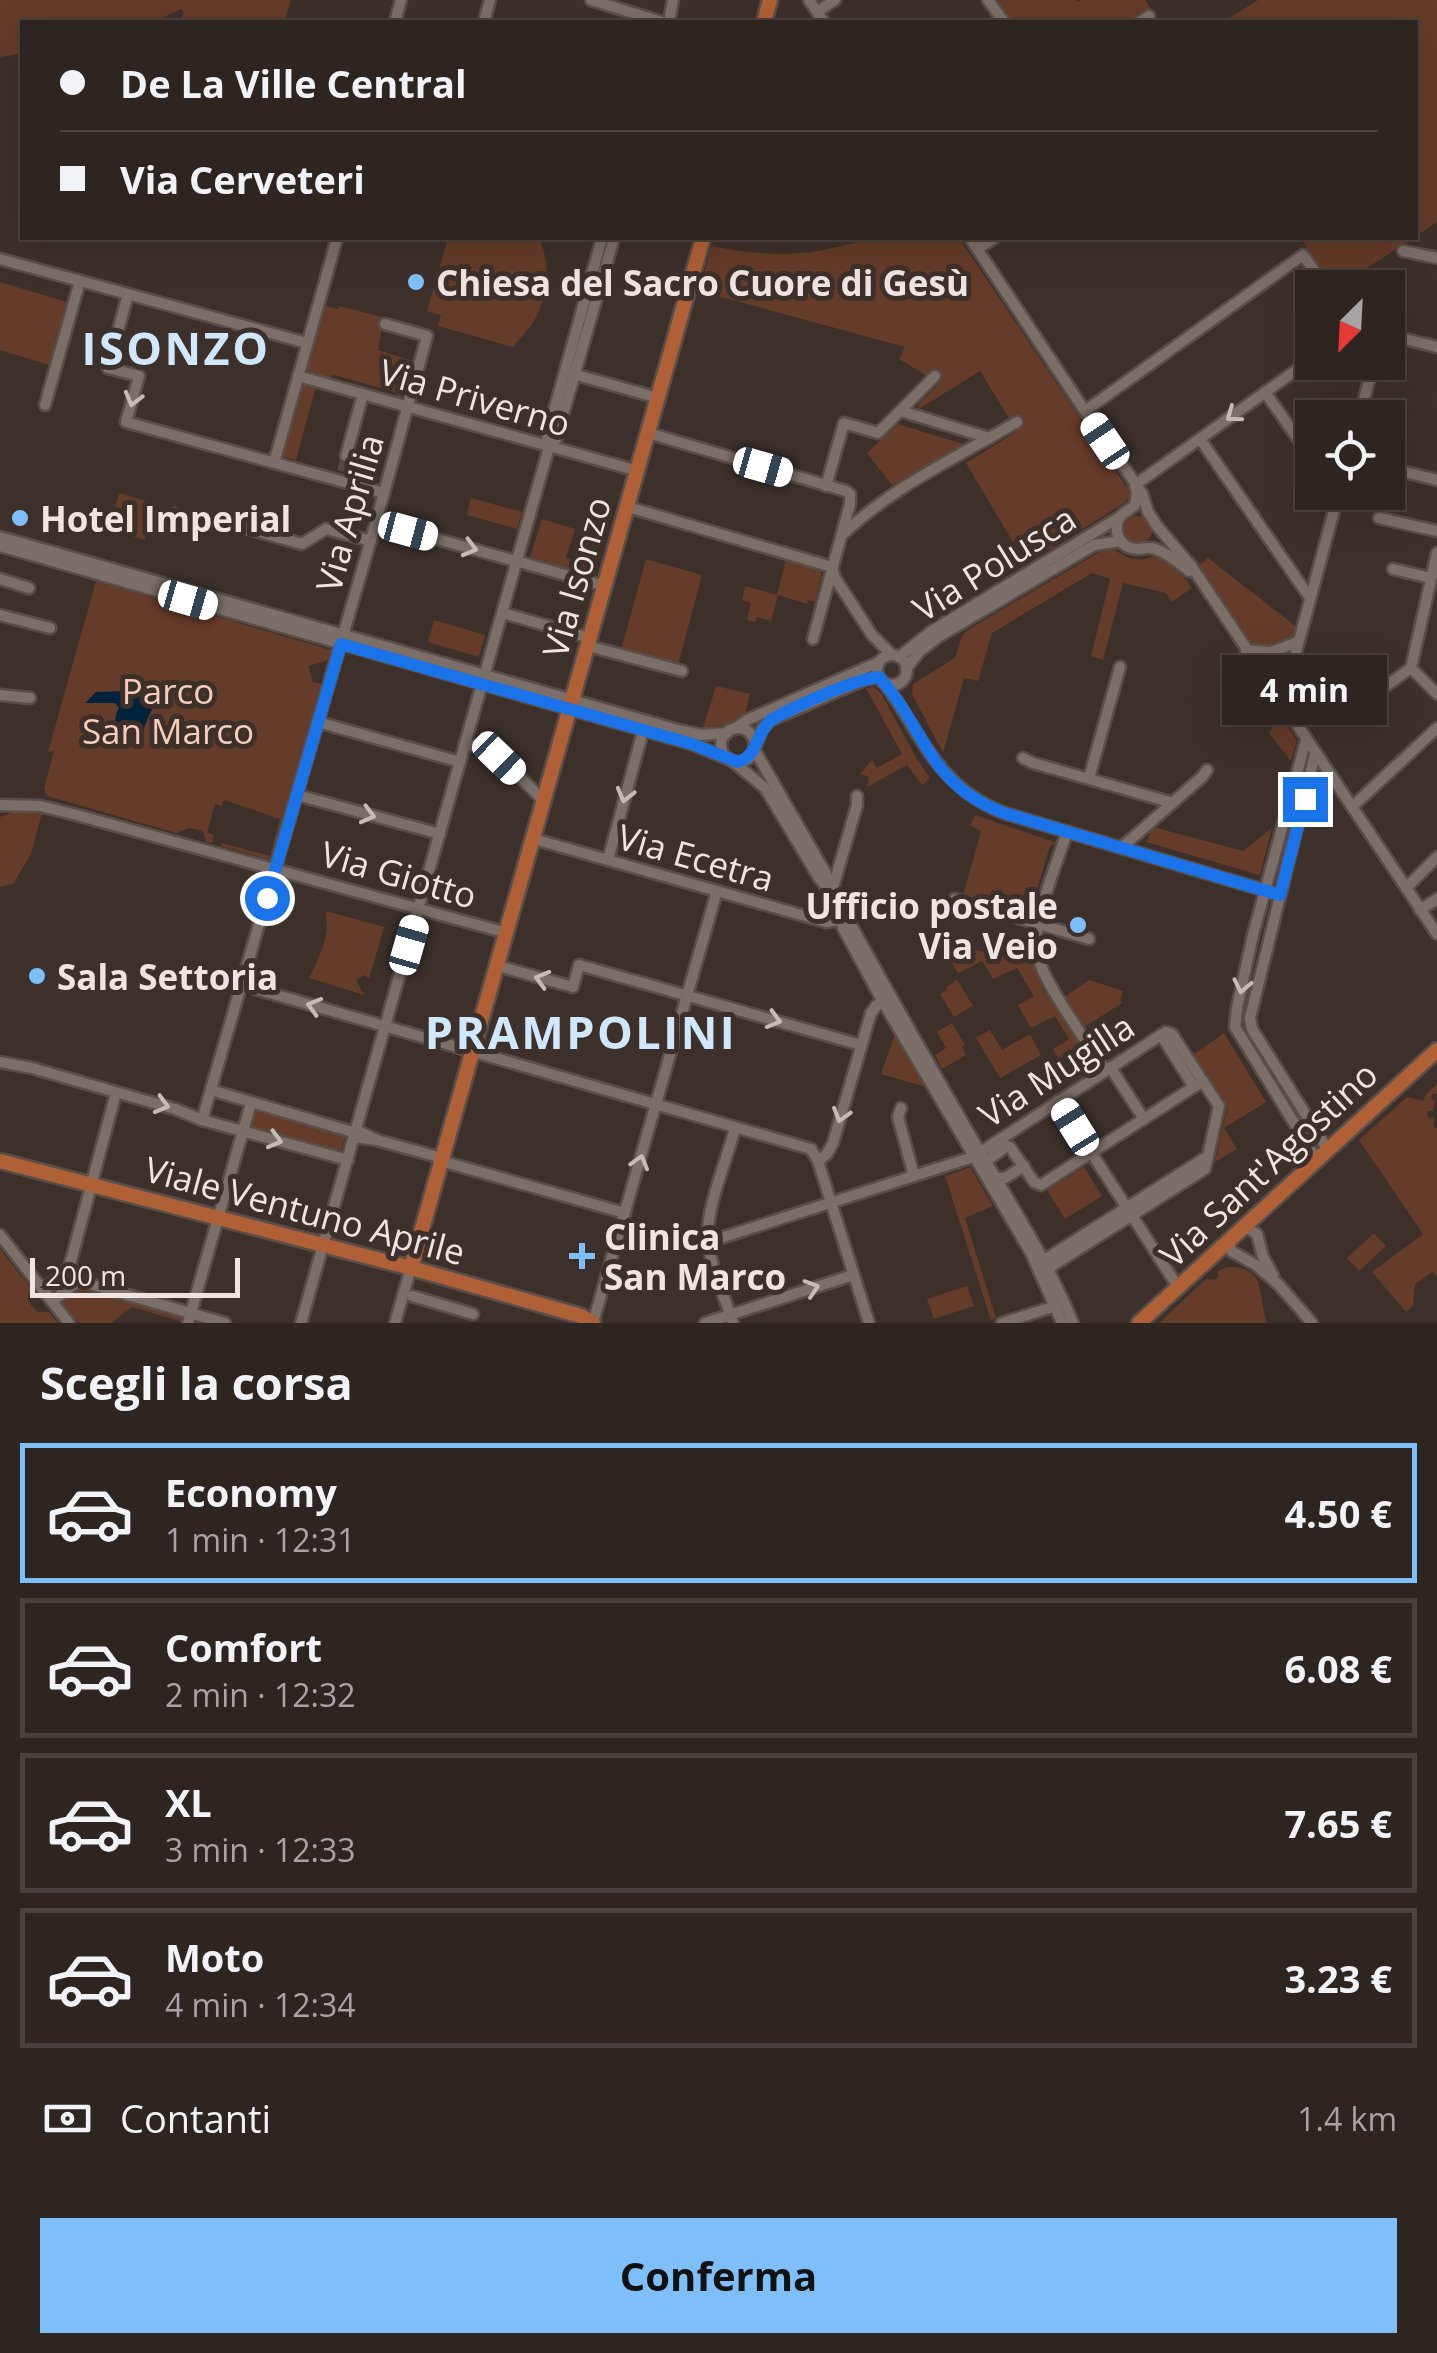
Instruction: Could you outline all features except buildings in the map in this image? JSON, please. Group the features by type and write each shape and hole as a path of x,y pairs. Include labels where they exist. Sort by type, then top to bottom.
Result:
{"main road":[{"name":"Via Isonzo","path":"411,1268 702,240"},
{"name":"Via Sant'Agostino","path":"1139,1323 1212,1256 1232,1248 1241,1230 1437,1050"},
{"name":"Viale Ventuno Aprile","path":"0,1161 411,1268 581,1316 593,1323"}],"street":[{"path":"591,0 658,20"},
{"path":"809,0 821,17 835,0"},
{"path":"274,463 336,240"},
{"path":"301,1323 549,447 556,439 602,240"},
{"path":"570,373 613,240"},
{"path":"971,240 1142,492 1157,526 1155,538 1146,547"},
{"path":"978,249 991,240"},
{"path":"1403,251 1437,258"},
{"path":"1085,411 1304,255 1314,270"},
{"path":"0,258 308,344"},
{"path":"45,405 80,281"},
{"path":"128,294 108,368 139,376 126,422 274,463 341,476 384,494"},
{"name":"Via Aprilia","path":"202,1120 427,336 384,324"},
{"path":"1405,339 1437,346"},
{"path":"1134,485 1295,371"},
{"path":"570,373 658,398"},
{"name":"Via Priverno","path":"298,376 638,471"},
{"path":"826,486 844,423 878,433 934,376"},
{"path":"1265,392 1295,435"},
{"path":"346,456 363,394"},
{"path":"901,412 989,438"},
{"path":"842,534 908,484 1017,422"},
{"path":"648,433 850,494 864,515"},
{"path":"1200,439 1310,598"},
{"path":"1405,472 1437,480"},
{"path":"1134,485 1136,500 1116,529 1120,541 1132,548 1162,552 1198,579"},
{"path":"813,639 850,494"},
{"path":"628,506 832,566"},
{"path":"1132,509 1148,512"},
{"path":"1282,704 1333,510"},
{"path":"174,514 224,527 231,524 302,544 326,529 371,542"},
{"name":"Via Polusca","path":"571,705 691,734 730,731 888,658 1120,518"},
{"path":"1379,518 1437,531"},
{"path":"376,522 605,586"},
{"path":"1157,526 1192,567 1437,934"},
{"path":"0,537 342,640"},
{"name":"Via Polusca","path":"905,674 920,651 949,630 1094,545 1120,541"},
{"path":"1162,552 1172,542"},
{"path":"0,546 571,705 743,761 752,754 762,729 778,716 866,678 897,684 905,674"},
{"path":"1340,718 1411,668 1437,553"},
{"path":"832,566 835,578 888,658 877,670 881,680 938,766 968,796 1004,813 1280,895"},
{"path":"1393,569 1431,578"},
{"path":"0,579 29,588"},
{"path":"502,613 682,671"},
{"path":"0,615 50,628"},
{"path":"1246,650 1271,652 1298,642"},
{"name":"Via Polusca","path":"888,658 906,664 905,674"},
{"path":"1089,778 1120,667"},
{"path":"1411,668 1437,694"},
{"path":"905,674 905,711"},
{"path":"1354,682 1368,699"},
{"path":"0,694 30,698"},
{"path":"318,722 460,762"},
{"path":"1352,808 1437,728"},
{"path":"608,860 643,731"},
{"path":"829,891 826,874 754,748 752,736 749,732 730,731 721,746 730,759 766,788 840,914 851,924 887,999 1043,1266"},
{"path":"1306,740 1253,935 1235,1027 1283,1106 1322,1155"},
{"path":"466,743 494,754 544,802"},
{"path":"1316,754 1268,940 1251,1024 1295,1098 1322,1155"},
{"path":"1023,758 1172,802"},
{"path":"1120,848 1208,770"},
{"path":"1310,782 1319,774 1333,779"},
{"path":"297,795 440,834"},
{"path":"1292,795 1305,799"},
{"path":"829,891 857,796"},
{"name":"Via Giotto","path":"2,806 40,806 507,933"},
{"path":"1138,852 1144,827"},
{"path":"1067,832 1038,925 1036,952 1041,968 1144,1119"},
{"name":"Via Ecetra","path":"534,839 826,922 834,921 840,914"},
{"path":"1406,888 1437,857"},
{"path":"593,1323 718,891"},
{"path":"955,899 1089,939"},
{"path":"1420,910 1437,899"},
{"path":"1253,935 1268,940"},
{"path":"498,966 573,987 579,965 861,1045"},
{"path":"242,985 811,1148 869,1323"},
{"path":"818,1161 830,1149 873,1009 887,999"},
{"name":"Via Mugilla","path":"708,1242 980,1156 1161,1035 1171,1033 1198,1084"},
{"path":"0,1062 348,1160"},
{"path":"980,1156 1008,1146 1039,1186 1198,1084 1219,1108 1209,1156 1130,1212 1043,1266"},
{"path":"211,1090 625,1213"},
{"path":"42,1290 69,1268 116,1092"},
{"path":"1283,1106 1295,1098"},
{"path":"1058,1101 1178,1287"},
{"path":"189,1318 251,1103"},
{"path":"901,1108 898,1117 914,1176"},
{"path":"732,1319 708,1242 710,1214 736,1128"},
{"path":"980,1156 997,1178 1060,1305 1073,1323"},
{"path":"997,1178 1005,1178 1024,1166"},
{"path":"1264,1208 1258,1237 1263,1257 1278,1285"},
{"path":"1241,1230 1248,1229 1258,1237"},
{"path":"0,1235 69,1323"},
{"path":"1232,1248 1278,1285 1312,1323"},
{"path":"69,1268 79,1280 189,1318 225,1323"},
{"path":"395,1323 411,1268"},
{"path":"705,1323 732,1319 853,1275"},
{"path":"52,1302 79,1280"},
{"path":"412,1296 473,1314"},
{"path":"1002,1323 1060,1305"},
{"path":"1060,1305 1062,1323"}],"green space":[{"path":"0,0 291,0 285,20 182,20 181,9 157,20 20,20 20,53 0,57"},
{"path":"995,0 1145,0 1152,11 1137,20 1009,20"},
{"path":"1258,0 1437,0 1437,222 1418,235 1418,20 1226,20"},
{"path":"447,240 540,240 546,266 544,296 532,324 513,347 438,326 441,315 427,311"},
{"path":"863,240 960,240 1128,489 1126,502 1026,564 966,463 1017,431 980,371 919,409 917,406 937,386 899,359 905,347 700,291 711,246 791,254"},
{"path":"1303,240 1411,240 1364,270 1322,270"},
{"path":"0,282 67,302 49,365 0,350"},
{"path":"325,306 386,318 378,350 415,362 406,395 399,397 395,392 334,375 329,378 310,373 307,369"},
{"path":"302,382 316,386 296,460 281,456"},
{"path":"898,424 965,446 892,485 867,453"},
{"path":"119,493 156,504 145,540 109,529"},
{"path":"471,498 522,512 517,529 467,515"},
{"path":"1138,516 1148,520 1152,530 1148,540 1138,544 1128,540 1124,530 1128,520"},
{"path":"542,519 575,529 566,558 592,566 589,575 530,557"},
{"path":"1115,550 1133,559 1153,557 1164,561 1192,588 1172,602 1166,593 1123,583 1103,660 1091,656 1110,579 1092,573 992,633 978,681 964,678 943,753 912,694 913,684 955,658 962,635 969,629 1099,552"},
{"path":"1208,558 1298,628 1294,638 1279,646 1253,647 1199,565"},
{"path":"646,559 702,575 678,665 621,650"},
{"path":"786,560 822,574 815,602 808,600 807,604 778,595 771,621 757,617 755,622 747,620 751,603 742,600 745,586 777,595"},
{"name":"Parco San Marco","path":"96,581 331,650 329,660 308,666 313,682 322,684 271,860 221,846 222,843 270,856 280,819 224,800 222,806 215,804 207,833 214,835 212,843 206,842 203,831 189,828 176,833 47,796 44,789 54,751 48,752"},
{"path":"434,620 485,635 479,657 428,642"},
{"path":"1237,655 1297,740 1291,761 1269,733 1274,726 1223,663"},
{"path":"716,686 750,694 745,716 703,728"},
{"path":"874,687 930,778 922,785 907,765 867,787 869,777 860,774 872,760 877,768 902,754 866,688"},
{"path":"17,811 42,813 31,854 13,884 0,887 0,817"},
{"path":"975,815 1057,843 1050,846 1029,916 963,896 981,831 970,825"},
{"path":"1153,827 1243,851 1272,828 1260,875 1146,842"},
{"path":"326,911 384,927 369,979 364,975 356,980 364,995 309,978 325,941"},
{"path":"951,946 1032,960 1045,993 1048,992 1094,1068 1071,1083 1053,1049 1069,1039 1055,1016 1031,1028 1018,1005 1034,996 1017,968 993,979 982,961 958,973 944,949"},
{"path":"957,980 973,1006 954,1017 940,994"},
{"path":"1089,980 1123,991 1122,1003 1083,1028 1063,998"},
{"path":"952,1023 965,1045 962,1047 966,1055 942,1069 935,1055 946,1048 937,1032"},
{"path":"990,1030 1002,1050 1030,1034 1041,1055 1000,1078 976,1038"},
{"path":"1224,1033 1266,1102 1224,1128 1237,1149 1215,1162 1227,1107 1194,1054"},
{"path":"895,1034 926,1087 881,1074"},
{"path":"1437,1084 1437,1094 1432,1094 1431,1099 1435,1100 1433,1111 1428,1111 1427,1117 1434,1119 1433,1127 1437,1128 1437,1276 1433,1272 1415,1284 1413,1305 1406,1312 1372,1272 1423,1234 1359,1140 1407,1097 1423,1101"},
{"path":"256,1110 344,1136 341,1152 251,1129"},
{"path":"970,1167 993,1206 965,1218 996,1318 991,1320 945,1176"},
{"path":"1084,1167 1102,1196 1065,1219 1047,1190"},
{"path":"1374,1233 1386,1246 1359,1271 1347,1258"},
{"path":"0,1249 31,1288 27,1300 37,1312 49,1312 58,1323 0,1323"},
{"path":"1240,1268 1255,1277 1267,1323 1159,1323 1206,1279 1215,1280 1218,1271"},
{"path":"967,1286 974,1306 934,1319 927,1299"},
{"path":"79,1289 184,1318 183,1322 132,1307 111,1323 78,1323 61,1303"}],"water":[{"path":"153,690 159,700 143,731 131,738 118,731 119,708 115,703 85,703 96,692"}],"tunnel":[{"path":"342,471 346,456"}],"place":[{"name":"Chiesa del Sacro Cuore di Gesù","path":"416,282"},
{"name":"Hotel Imperial","path":"20,518"},
{"name":"Ufficio postale Via Veio","path":"1078,925"},
{"name":"Sala Settoria","path":"37,976"},
{"name":"Clinica San Marco","path":"582,1256"}],"district":[{"name":"ISONZO","path":"176,347"},
{"name":"PRAMPOLINI","path":"581,1031"}],"route":[{"path":"267,898 341,644 692,744 738,762 752,754 762,729 771,720 866,678 879,677 938,766 968,796 1004,813 1280,895 1305,799"}]}
